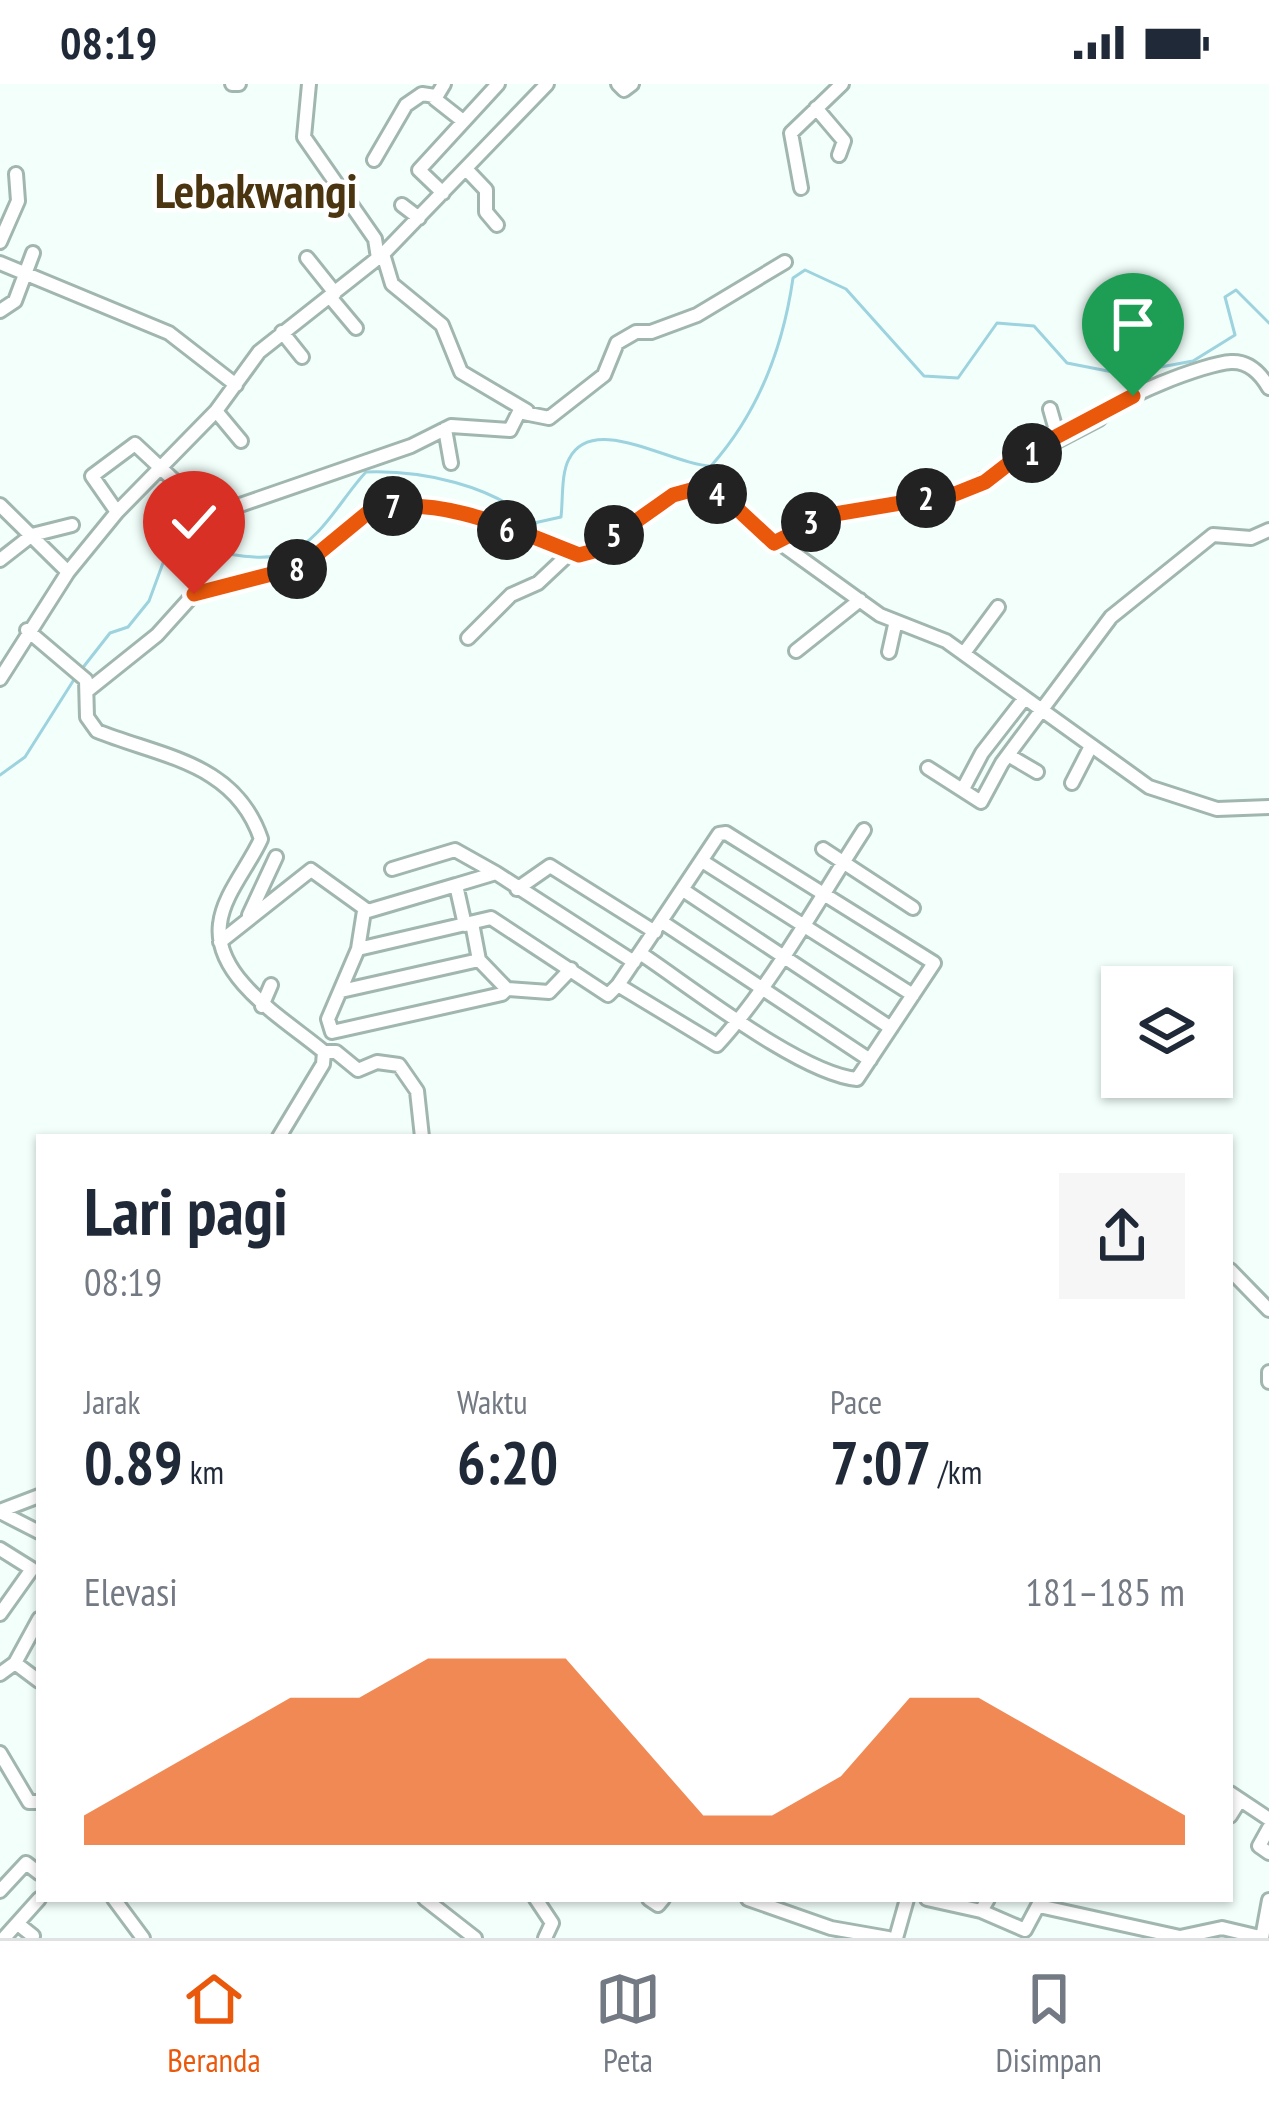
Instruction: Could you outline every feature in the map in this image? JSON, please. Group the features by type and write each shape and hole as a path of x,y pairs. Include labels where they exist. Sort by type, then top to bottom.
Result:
{"street":[{"path":"309,84 304,137 375,239 392,284 442,325 461,371 528,412 549,418 604,375 617,344 636,332 651,332 697,315 785,262"},
{"path":"442,193 419,170 498,84"},
{"path":"618,84 625,90 632,84"},
{"path":"802,188 790,136 842,84"},
{"path":"0,679 27,630 117,512 220,416 236,385 282,332 381,256 544,85"},
{"path":"374,160 406,105 422,94 439,88 463,122"},
{"path":"816,108 844,141 839,155"},
{"path":"466,169 486,190 486,212 496,225"},
{"path":"0,242 18,202 16,174"},
{"path":"402,205 419,218"},
{"path":"0,310 15,301 33,254"},
{"path":"307,258 356,328"},
{"path":"0,262 169,333 236,385"},
{"path":"282,332 302,357"},
{"path":"774,543 829,515 955,494 1133,396 1227,362 1254,369 1269,388"},
{"path":"1049,409 1058,437"},
{"path":"117,512 92,476 135,444 211,515 459,425 510,430 514,416 528,412"},
{"path":"220,416 242,441"},
{"path":"445,429 451,463"},
{"path":"88,691 157,635 194,594 303,566 356,530 371,510 429,504 571,552 594,551 693,487 732,504 854,604 895,625 946,641 1149,787 1187,804 1269,807"},
{"path":"0,505 68,572"},
{"path":"0,560 32,535 72,525"},
{"path":"928,768 980,803 1008,755 1111,617 1213,536 1251,538 1269,530"},
{"path":"468,638 512,596 538,583 571,552"},
{"path":"854,604 854,622"},
{"path":"796,650 854,604"},
{"path":"964,653 998,608"},
{"path":"889,652 895,625"},
{"path":"27,630 79,672 88,691 93,728 203,766 259,830 260,842 224,910 220,942 262,1006 326,1052 354,1067 399,1065 417,1091 422,1134"},
{"path":"1072,665 1085,673"},
{"path":"964,788 982,753 1024,699"},
{"path":"1072,783 1090,748"},
{"path":"1008,755 1037,772"},
{"path":"618,985 716,1046 864,830"},
{"path":"358,949 496,919 608,995 618,985 637,957 658,927 683,890 701,861 726,832 934,963 857,1079 819,1070 739,1017 637,957 517,889 455,850 392,869"},
{"path":"823,849 913,908"},
{"path":"246,921 276,857"},
{"path":"701,861 804,920 913,994"},
{"path":"517,889 550,866 758,987 870,1060"},
{"path":"220,942 309,870 364,911"},
{"path":"364,911 496,873"},
{"path":"456,885 479,960 507,989"},
{"path":"683,890 891,1028"},
{"path":"364,911 358,949 328,1019 332,1033 463,1006 507,989 552,991 571,969"},
{"path":"341,991 479,960"},
{"path":"262,1006 271,986"},
{"path":"281,1134 326,1052"},
{"path":"809,1085 819,1070"},
{"path":"1233,1273 1269,1310"},
{"path":"1269,1372 1269,1382"},
{"path":"0,1511 36,1497"},
{"path":"0,1511 36,1530"},
{"path":"0,1549 36,1570 0,1614"},
{"path":"0,1674 15,1663 36,1624"},
{"path":"15,1663 36,1679"},
{"path":"0,1753 29,1802 36,1802"},
{"path":"1235,1797 1269,1819"},
{"path":"1269,1828 1259,1844 1269,1853"},
{"path":"0,1891 27,1863 36,1870"},
{"path":"984,1905 1025,1930 1040,1902 1180,1937 1222,1928 1261,1938 1269,1900"},
{"path":"4,1938 36,1902"},
{"path":"116,1902 143,1938"},
{"path":"429,1902 475,1938"},
{"path":"538,1902 552,1923 545,1938"},
{"path":"756,1902 830,1928 892,1938 906,1902"},
{"path":"18,1924 34,1936"}],"waterway":[{"path":"81,670 110,633 128,627 149,601 163,563 185,547 250,557 288,553 321,529 366,472 455,482 498,499 534,523 561,517 566,465 580,446 596,440 634,444 711,466 755,401 783,329 793,278 805,270 846,289 924,376 958,378 997,323 1034,326 1067,363 1123,374 1193,361 1235,335 1225,297 1236,290 1269,323"},
{"path":"0,775 25,757 75,678"}],"district":[{"name":"Lebakwangi","path":"256,190"}],"route":[{"path":"194,594 232,581 290,572 319,556 371,510 383,507 437,506 579,555 590,554 673,495 702,487 732,504 774,543 793,529 829,515 955,494 985,482 1016,458 1099,419 1108,407 1133,396"}]}
